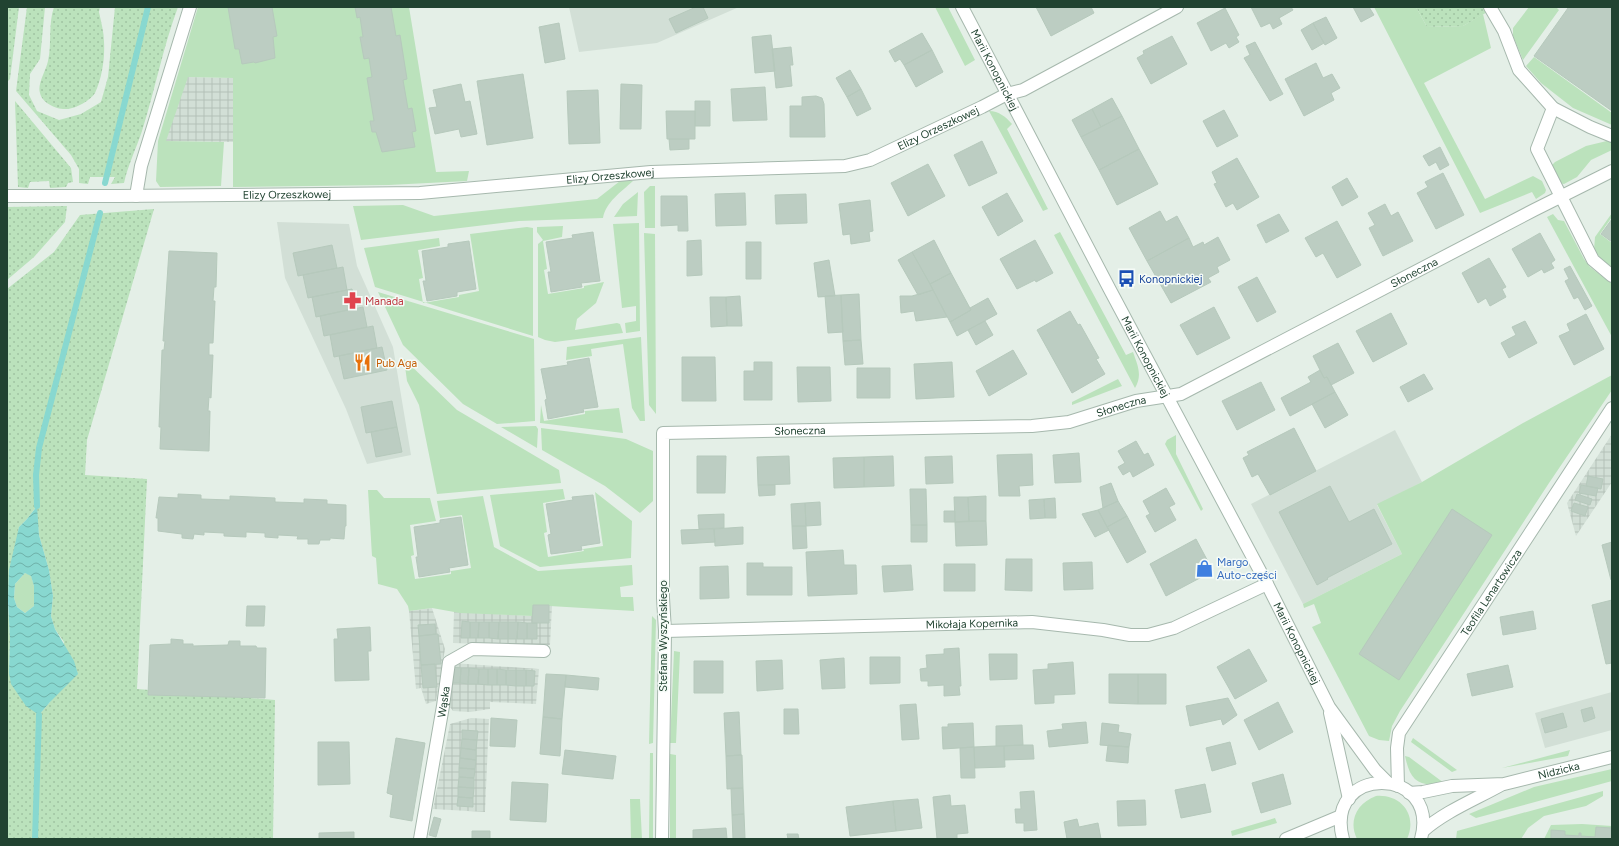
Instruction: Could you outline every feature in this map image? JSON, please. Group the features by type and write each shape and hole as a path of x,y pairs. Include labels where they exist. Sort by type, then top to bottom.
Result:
{"street":[{"path":"136,196 141,166 190,7"},
{"name":"Marii Konopnickiej","path":"962,7 1267,584 1329,708"},
{"name":"Elizy Orzeszkowej","path":"7,196 420,193 651,172 845,166 870,160 1007,94 1023,90 1177,7"},
{"path":"1490,7 1504,31 1519,70 1553,108 1590,127 1612,136"},
{"path":"1553,108 1537,149 1593,260 1612,276"},
{"name":"Słoneczna","path":"663,433 1039,426 1069,422 1136,400 1181,394 1561,196 1612,171"},
{"name":"Teofila Lenartowicza","path":"1393,784 1398,733 1612,408"},
{"name":"Stefana Wyszyńskiego","path":"662,839 665,631 663,598 663,433"},
{"name":"Mikołaja Kopernika","path":"665,631 1032,622 1103,630 1130,635 1148,635 1174,628 1267,584"},
{"name":"Wąska","path":"420,839 449,662 472,649 544,651"},
{"path":"1329,708 1375,770 1393,784 1409,793 1416,800 1421,810 1423,820 1422,835"},
{"path":"1329,708 1349,798"},
{"name":"Nidzicka","path":"1504,784 1612,756"},
{"path":"1343,839 1340,829 1341,816 1349,798 1358,790 1367,785 1377,782 1393,784"},
{"path":"1409,793 1423,792 1452,786 1504,784"},
{"path":"1422,835 1431,824 1504,784"},
{"path":"1286,839 1341,816"}],"shaded area":[{"path":"569,7 739,7 657,43 579,52"},
{"path":"187,77 233,78 233,142 165,141"},
{"path":"277,222 349,224 357,266 393,347 411,455 367,464 346,409 285,278"},
{"path":"1395,430 1422,482 1377,505 1402,554 1303,604 1251,504"},
{"path":"1612,434 1612,482 1576,536 1567,503"},
{"path":"533,605 552,606 550,645 453,643 454,612 532,616"},
{"path":"432,608 445,649 436,701 426,704 421,688 416,689 409,611"},
{"path":"452,663 539,669 536,704 490,702 490,709 470,712 453,711 447,703"},
{"path":"1612,692 1612,730 1545,748 1535,713"},
{"path":"471,718 489,719 485,812 433,809 450,724"}],"green space":[{"path":"7,7 19,7 10,79 8,81"},
{"path":"27,7 45,7 40,59 30,74 29,95 37,111 59,120 81,114 101,102 108,77 115,7 178,7 168,37 142,131 124,183 111,184 115,177 90,177 88,184 79,183 79,169 71,155 16,91"},
{"path":"54,7 100,7 99,12 104,34 104,48 100,81 93,96 82,104 70,109 63,109 50,105 41,97 39,89 47,65 51,20"},
{"path":"198,7 409,7 436,172 469,171 467,181 389,185 233,187 233,78 188,77 166,141 224,142 221,186 160,187 156,181 158,141"},
{"path":"935,7 948,7 975,60 965,66"},
{"path":"1374,7 1416,7 1427,27 1463,26 1483,14 1491,48 1424,83 1485,199 1533,176 1542,181 1546,190 1545,193 1536,199 1532,192 1480,213"},
{"path":"1416,7 1487,7 1489,11 1463,26 1427,27"},
{"path":"1529,7 1556,7 1559,10 1523,60 1513,36 1513,28"},
{"path":"1534,57 1612,113 1612,125 1573,108 1541,83 1526,66"},
{"path":"15,101 71,168 73,182 68,183 66,187 50,188 49,181 30,182 28,188 18,187"},
{"path":"989,111 1002,115 1012,124 1007,129 1048,209 1043,211"},
{"path":"1611,140 1612,150 1591,160 1577,177 1564,184 1559,183 1552,165 1555,162 1586,146"},
{"path":"620,181 633,181 611,202 607,207 603,218 519,221 361,240 353,206 403,205 434,216 597,199"},
{"path":"650,186 655,186 655,228 645,228 644,192"},
{"path":"638,192 637,216 614,217 623,204"},
{"path":"67,206 65,222 34,257 7,280 7,207"},
{"path":"154,209 87,440 85,475 147,479 137,689 275,700 273,839 7,839 7,289 54,252 80,215","holes":["36,507 39,535 49,570 53,596 51,616 55,629 64,642 50,702 39,715 9,673 10,639 8,601 19,527"]},
{"path":"1612,213 1612,217 1600,234 1612,243 1612,268 1601,259 1594,250 1595,237"},
{"path":"1553,214 1558,220 1564,221 1584,259 1590,267 1612,284 1612,337 1547,217"},
{"path":"639,223 640,331 626,333 625,323 636,321 636,306 622,308 613,224"},
{"path":"563,226 562,237 543,241 547,269 544,270 548,294 584,288 584,286 604,282 596,303 577,319 575,330 617,323 620,324 623,333 555,342 538,337 538,244 543,240 537,232 537,227"},
{"path":"527,227 533,228 533,336 425,303 459,297 459,295 479,291 470,234"},
{"path":"1060,232 1126,355 1133,352 1138,365 1139,374 1139,379 1135,388 1054,235"},
{"path":"644,233 655,234 656,414 649,405"},
{"path":"439,238 440,246 418,250 423,278 419,279 423,302 375,287 364,248"},
{"path":"378,292 534,339 535,421 497,424 463,404 403,345"},
{"path":"641,337 645,421 640,421 632,408 623,344 591,349 592,356 566,360 567,347"},
{"path":"404,359 457,410 559,470 561,483 437,494 419,405 407,381"},
{"path":"1612,375 1612,390 1549,483 1400,711 1392,726 1389,741 1379,740 1369,736 1312,627 1321,623 1314,604 1304,608 1303,604 1402,554 1377,504 1422,482 1523,423"},
{"path":"1118,379 1122,386 1072,405 1072,402"},
{"path":"541,405 544,421 585,414 585,411 619,408 623,433 540,423"},
{"path":"536,426 538,429 537,448 501,427"},
{"path":"541,428 626,439 653,451 653,501 640,513 605,486 542,450"},
{"path":"1176,435 1176,454 1203,509 1201,511 1165,444 1167,440"},
{"path":"563,489 565,499 543,503 547,532 544,533 548,557 603,546 595,492 632,521 631,558 540,567 500,546 490,495"},
{"path":"368,490 377,490 384,498 430,498 436,521 410,525 414,555 411,556 415,579 451,574 451,571 471,568 462,515 440,518 437,501 483,496 494,547 538,571 632,565 633,585 620,587 621,597 633,597 634,611 533,605 533,616 460,613 432,608 409,611 408,606 397,589 378,584 376,558 372,556"},
{"path":"25,573 31,575 34,586 34,606 25,613 17,607 14,598 15,584"},
{"path":"652,616 656,620 653,743 649,744"},
{"path":"674,651 680,652 676,743 670,743"},
{"path":"1413,738 1457,770 1452,772 1411,742"},
{"path":"1570,750 1568,756 1502,768"},
{"path":"650,753 653,753 653,839 649,839"},
{"path":"670,754 676,755 676,839 670,839"},
{"path":"1405,756 1409,757 1444,783 1428,784 1417,780 1410,771"},
{"path":"1612,769 1612,781 1476,818 1469,814 1534,787"},
{"path":"1603,791 1603,796 1586,806 1544,816 1528,828 1521,839 1456,839 1457,831"},
{"path":"1376,796 1393,798 1400,802 1405,808 1409,814 1410,822 1410,830 1407,839 1357,839 1354,832 1354,819 1356,813 1364,803"},
{"path":"630,799 640,799 642,839 631,839"},
{"path":"1275,818 1277,823 1232,836 1231,831"},
{"path":"1582,824 1612,826 1612,839 1544,839 1551,825"}],"water":[{"path":"37,506 39,535 49,570 53,596 51,616 55,629 74,661 78,674 39,715 26,706 11,684 9,673 9,570 19,527","holes":["25,573 31,576 34,586 34,606 25,613 17,607 14,598 15,584"]}],"building":[{"path":"228,7 272,7 277,36 273,37 275,58 255,63 242,64 239,49 235,49"},
{"path":"355,7 391,7 396,36 400,35 407,79 403,80 408,109 412,108 416,131 412,132 415,147 382,152 376,132 372,132 370,121 374,121 367,78 372,77 369,58 364,59 360,37 363,37 360,17 357,18"},
{"path":"696,7 703,7 708,18 676,33 669,19"},
{"path":"1036,7 1091,7 1094,13 1051,36"},
{"path":"1251,7 1291,7 1293,10 1279,18 1282,24 1273,29 1270,23 1261,27"},
{"path":"1353,7 1369,7 1374,15 1361,22"},
{"path":"1566,7 1612,7 1612,111 1534,56 1568,8"},
{"path":"1225,8 1239,35 1236,37 1239,42 1229,48 1226,43 1211,51 1197,23"},
{"path":"1326,17 1337,38 1325,45 1313,23"},
{"path":"559,23 565,59 545,63 539,27"},
{"path":"1313,23 1324,43 1312,50 1301,30"},
{"path":"922,33 932,50 904,65 900,59 895,62 889,51"},
{"path":"771,35 775,71 755,73 752,37"},
{"path":"1172,36 1187,64 1151,84 1137,58 1144,54 1143,51"},
{"path":"1255,42 1283,94 1270,101 1244,58 1250,55 1246,46"},
{"path":"791,47 793,65 790,65 792,86 776,88 772,49"},
{"path":"932,50 943,72 916,87 904,65"},
{"path":"1316,63 1323,78 1332,74 1340,88 1331,93 1334,100 1304,116 1285,79"},
{"path":"850,70 861,89 847,97 836,78"},
{"path":"523,74 533,138 487,145 477,81"},
{"path":"461,84 465,102 470,101 477,134 461,137 459,129 435,134 429,108 437,107 433,90"},
{"path":"621,84 642,85 641,129 620,129"},
{"path":"765,87 767,120 733,121 731,89"},
{"path":"861,89 871,109 857,116 847,97"},
{"path":"598,90 600,143 569,144 567,91"},
{"path":"816,96 822,98 824,104 825,137 790,137 790,106 802,106 802,97"},
{"path":"1112,98 1122,116 1101,127 1092,109"},
{"path":"695,101 710,101 710,126 695,126"},
{"path":"1092,109 1101,127 1081,137 1072,120"},
{"path":"1224,110 1238,136 1217,147 1203,121"},
{"path":"666,111 695,111 695,139 667,139"},
{"path":"1122,116 1139,149 1099,170 1081,137"},
{"path":"669,139 689,139 689,149 670,150"},
{"path":"982,141 997,173 969,186 954,155"},
{"path":"1440,147 1449,165 1440,170 1436,162 1429,166 1423,156"},
{"path":"1139,149 1158,184 1117,205 1099,170"},
{"path":"1237,158 1259,197 1237,210 1233,203 1226,207 1214,184 1217,183 1212,172"},
{"path":"928,164 945,196 908,216 891,183"},
{"path":"1443,173 1464,215 1436,229 1417,193 1428,187 1425,182"},
{"path":"1347,178 1358,197 1342,206 1332,187"},
{"path":"745,193 746,225 716,226 715,194"},
{"path":"1007,193 1023,221 998,236 982,207"},
{"path":"806,194 807,223 776,224 775,195"},
{"path":"661,196 687,196 688,231 678,231 678,225 661,226"},
{"path":"870,200 873,231 869,232 870,241 851,244 850,234 843,235 839,204"},
{"path":"1385,204 1391,216 1398,212 1413,241 1383,256 1369,228 1375,225 1368,213"},
{"path":"1160,211 1166,222 1177,216 1189,238 1147,261 1129,228"},
{"path":"1279,214 1289,231 1266,243 1257,225"},
{"path":"1612,219 1612,242 1601,234"},
{"path":"1337,221 1361,265 1337,278 1323,253 1316,257 1305,238"},
{"path":"593,232 600,281 581,283 582,287 551,292 548,272 551,272 546,242 573,238 572,235"},
{"path":"1540,233 1555,260 1551,263 1554,268 1544,273 1542,269 1528,277 1512,249"},
{"path":"1218,237 1230,260 1217,267 1219,272 1208,278 1211,282 1171,303 1147,261 1189,238 1193,247 1203,242 1204,245"},
{"path":"701,240 702,275 687,276 687,241"},
{"path":"934,240 951,273 930,284 912,252"},
{"path":"1035,240 1053,273 1036,282 1035,280 1017,289 1000,259"},
{"path":"469,241 476,289 457,292 457,296 427,301 423,281 426,281 422,251 448,247 448,244"},
{"path":"746,242 761,242 761,279 746,279"},
{"path":"332,245 337,268 298,276 293,253"},
{"path":"169,251 217,253 216,287 214,287 213,301 215,301 213,343 209,343 209,355 213,355 211,398 209,397 208,411 210,411 209,451 160,449 161,427 159,427 162,350 164,350 165,341 163,341"},
{"path":"912,252 933,290 918,295 898,260"},
{"path":"1489,258 1506,287 1502,289 1506,297 1490,306 1486,298 1478,303 1462,273"},
{"path":"829,260 835,296 818,297 814,263"},
{"path":"1570,266 1592,306 1585,310 1578,297 1574,299 1565,281 1569,279 1564,269"},
{"path":"343,267 347,290 308,298 303,275"},
{"path":"951,273 971,310 950,322 930,284"},
{"path":"1257,277 1276,312 1257,322 1238,287"},
{"path":"352,289 356,308 316,317 312,297"},
{"path":"933,290 947,317 916,321 914,311 901,313 900,296 912,296"},
{"path":"859,294 861,340 843,341 841,295"},
{"path":"841,295 843,332 828,333 825,296"},
{"path":"740,296 742,326 727,326 726,297"},
{"path":"710,297 726,297 727,326 711,327"},
{"path":"988,298 997,314 957,336 950,322"},
{"path":"363,307 367,327 324,336 320,316"},
{"path":"1214,307 1230,338 1197,355 1180,325"},
{"path":"1070,311 1078,325 1080,324 1099,358 1096,359 1105,374 1072,393 1037,330"},
{"path":"1391,313 1407,344 1373,362 1356,331"},
{"path":"1586,314 1604,349 1574,365 1559,336 1570,331 1567,324"},
{"path":"985,321 993,335 976,345 968,330"},
{"path":"1525,321 1537,343 1509,358 1501,343 1516,335 1512,327"},
{"path":"373,326 377,348 334,357 330,335"},
{"path":"861,340 863,364 845,365 843,341"},
{"path":"1338,343 1354,373 1331,385 1327,377 1324,378 1313,356"},
{"name":"Pub Aga","path":"382,347 387,370 344,379 339,356"},
{"path":"1013,350 1027,374 989,396 976,371"},
{"path":"682,357 715,357 716,401 682,401"},
{"path":"589,358 598,407 583,409 584,412 548,419 545,400 547,399 541,369 568,365 567,362"},
{"path":"754,362 772,362 772,400 744,400 744,371 754,371"},
{"path":"952,362 954,397 916,399 914,364"},
{"path":"797,367 830,367 831,401 798,402"},
{"path":"857,368 890,368 890,398 857,398"},
{"path":"1320,370 1324,378 1327,377 1335,392 1290,416 1281,398 1311,382 1308,377"},
{"path":"1424,374 1433,389 1408,402 1400,387"},
{"path":"1261,382 1275,410 1237,430 1222,401"},
{"path":"1335,392 1348,415 1325,428 1312,404"},
{"path":"392,401 397,427 366,433 361,407"},
{"path":"397,427 402,452 376,457 371,432"},
{"path":"1294,428 1316,471 1270,495 1258,474 1252,477 1243,458 1249,455 1247,452"},
{"path":"1136,441 1144,455 1148,453 1154,465 1133,477 1130,471 1123,475 1118,467 1125,463 1118,451"},
{"path":"1079,453 1081,482 1055,483 1053,455"},
{"path":"1032,454 1033,485 1019,486 1020,496 999,496 997,455"},
{"path":"697,456 726,456 725,493 697,493"},
{"path":"789,456 790,484 758,485 757,457"},
{"path":"893,456 894,486 864,487 864,457"},
{"path":"952,456 953,483 926,484 925,457"},
{"path":"864,457 864,487 834,488 833,458"},
{"path":"1588,476 1603,479 1601,489 1586,486"},
{"path":"1111,483 1118,501 1103,508 1100,487"},
{"path":"758,485 775,485 775,495 759,496"},
{"path":"1581,485 1598,488 1596,496 1579,493"},
{"path":"1330,486 1349,522 1374,509 1392,544 1327,578 1328,579 1317,585 1279,512"},
{"path":"1166,488 1175,504 1169,507 1176,520 1155,532 1146,516 1150,514 1143,501"},
{"path":"910,489 926,489 927,525 911,525"},
{"path":"178,494 201,495 201,499 230,500 230,496 275,498 275,502 304,503 304,499 327,500 327,504 346,505 346,526 344,539 330,538 330,540 320,540 319,544 308,544 308,539 297,539 298,536 278,535 278,538 265,537 265,533 246,532 246,537 224,536 224,533 204,532 204,535 194,534 193,539 182,538 182,534 158,531 158,518 156,518 159,497 178,498"},
{"path":"1577,494 1592,499 1590,505 1575,500"},
{"path":"593,495 600,543 581,546 582,550 551,554 548,535 551,534 546,504 573,500 572,497"},
{"path":"986,496 986,521 969,521 968,497"},
{"path":"954,497 968,497 969,521 955,522"},
{"path":"1055,498 1056,518 1045,518 1044,499"},
{"path":"1044,499 1045,518 1030,519 1029,500"},
{"path":"1118,501 1127,516 1107,527 1098,510"},
{"path":"820,502 821,525 806,526 805,503"},
{"path":"805,503 806,526 792,526 791,504"},
{"path":"1574,503 1588,507 1585,516 1571,511"},
{"path":"1452,509 1492,535 1399,680 1359,654"},
{"path":"1098,510 1109,530 1095,537 1082,514"},
{"path":"944,511 955,511 955,522 944,522"},
{"path":"724,514 724,528 699,529 698,515"},
{"path":"1127,516 1146,552 1127,563 1107,527"},
{"path":"461,517 468,565 449,568 450,572 419,577 414,527 440,523 440,520"},
{"path":"986,521 987,545 956,546 955,522"},
{"path":"911,525 927,525 927,542 911,542"},
{"path":"792,526 806,526 807,548 793,549"},
{"path":"743,527 743,544 715,546 714,529"},
{"path":"714,529 715,542 682,544 681,530"},
{"path":"1196,539 1213,571 1166,596 1150,564"},
{"path":"1612,542 1612,580 1611,580 1602,545"},
{"path":"843,550 844,565 856,565 857,594 808,596 806,552"},
{"path":"1006,559 1032,559 1032,591 1005,590"},
{"path":"1092,562 1093,589 1064,590 1063,563"},
{"path":"747,563 763,563 763,567 792,567 792,595 747,595"},
{"path":"944,564 975,564 975,591 944,591"},
{"path":"911,565 913,590 884,592 882,566"},
{"path":"728,566 729,598 700,599 700,567"},
{"path":"1612,600 1612,663 1606,664 1592,605"},
{"path":"533,605 549,605 549,623 532,623"},
{"path":"247,606 265,606 264,626 246,626"},
{"path":"1533,611 1536,629 1503,635 1500,617"},
{"path":"462,621 470,622 470,638 461,638"},
{"path":"470,622 479,622 478,638 470,638"},
{"path":"479,622 489,622 489,638 478,638"},
{"path":"489,622 499,622 498,639 489,638"},
{"path":"499,622 508,622 508,639 498,639"},
{"path":"508,622 518,622 517,639 508,639"},
{"path":"518,622 527,623 527,639 517,639"},
{"path":"527,623 537,623 537,639 527,639"},
{"path":"435,624 436,634 419,636 418,625"},
{"path":"370,627 371,651 368,651 369,680 335,681 334,639 338,639 337,629"},
{"path":"438,634 441,664 421,665 419,636"},
{"path":"171,639 183,640 183,644 193,644 193,646 228,645 229,641 240,641 240,646 256,646 257,648 266,648 265,698 148,695 150,645 171,644"},
{"path":"959,648 960,695 944,696 944,685 928,686 928,681 921,681 920,669 927,668 926,655 944,654 944,649"},
{"path":"1249,649 1267,681 1235,699 1217,667"},
{"path":"989,654 1017,654 1017,679 990,680"},
{"path":"870,657 900,657 900,683 870,684"},
{"path":"844,658 845,688 822,689 820,660"},
{"path":"782,660 783,689 757,691 756,661"},
{"path":"694,661 723,661 723,693 694,693"},
{"path":"1073,662 1075,694 1054,695 1054,703 1035,704 1033,670 1048,669 1048,664"},
{"path":"435,664 437,687 423,688 421,665"},
{"path":"1508,665 1513,687 1472,696 1467,674"},
{"path":"453,667 461,668 460,683 452,683"},
{"path":"461,668 469,668 468,684 460,683"},
{"path":"469,668 479,669 478,684 468,684"},
{"path":"479,669 488,669 488,685 478,684"},
{"path":"488,669 497,669 497,685 488,685"},
{"path":"497,669 506,670 506,685 497,685"},
{"path":"506,670 516,670 516,686 506,685"},
{"path":"516,670 526,670 526,686 516,686"},
{"path":"526,670 535,671 534,686 526,686"},
{"path":"546,674 566,675 562,719 543,717"},
{"path":"1109,674 1138,674 1138,704 1109,703"},
{"path":"1138,674 1166,674 1166,704 1138,704"},
{"path":"566,675 599,678 598,690 565,687"},
{"path":"1228,698 1237,715 1223,725 1221,719 1190,726 1186,706"},
{"path":"1278,702 1293,732 1259,750 1244,720"},
{"path":"916,704 919,739 902,740 900,705"},
{"path":"1592,707 1595,718 1584,722 1581,710"},
{"path":"784,709 798,709 799,734 784,734"},
{"path":"739,712 741,755 726,756 724,713"},
{"path":"1563,713 1567,727 1545,733 1541,719"},
{"path":"543,717 562,719 560,756 540,754"},
{"path":"491,718 517,720 515,747 490,746"},
{"path":"1086,722 1088,743 1049,747 1047,731 1063,729 1062,724"},
{"path":"973,723 974,747 943,749 942,727 948,727 948,724"},
{"path":"1102,723 1119,725 1118,732 1131,734 1129,747 1100,745"},
{"path":"1022,725 1023,745 996,746 996,726"},
{"path":"462,730 478,731 477,740 462,739"},
{"path":"396,738 425,743 412,821 390,817 393,795 387,793"},
{"path":"462,739 477,740 476,750 461,748"},
{"path":"318,742 349,742 350,784 318,785"},
{"path":"1230,742 1236,764 1212,771 1206,748"},
{"path":"1033,745 1034,759 1004,760 1004,746"},
{"path":"1108,745 1129,747 1128,763 1106,761"},
{"path":"1004,746 1005,767 975,768 974,747"},
{"path":"974,747 975,778 961,778 960,748"},
{"path":"461,748 476,750 476,760 460,758"},
{"path":"565,750 616,756 613,779 562,774"},
{"path":"742,755 743,788 727,789 726,756"},
{"path":"460,758 476,760 475,769 459,768"},
{"path":"459,768 475,769 474,778 459,777"},
{"path":"1283,774 1291,804 1261,813 1252,783"},
{"path":"459,777 474,778 474,788 458,787"},
{"path":"512,782 548,784 546,822 510,820"},
{"path":"1205,784 1211,812 1181,818 1175,790"},
{"path":"458,787 474,788 473,798 458,797"},
{"path":"731,788 743,788 744,814 732,815"},
{"path":"1034,791 1037,830 1024,831 1024,823 1016,823 1015,809 1021,809 1020,792"},
{"path":"950,795 951,806 965,805 968,833 957,834 957,839 937,839 933,797"},
{"path":"458,797 473,798 473,807 457,806"},
{"path":"918,799 922,828 896,831 893,801"},
{"path":"1145,800 1146,825 1118,826 1117,801"},
{"path":"893,801 896,831 850,836 846,807"},
{"path":"744,814 745,838 733,839 732,815"},
{"path":"434,817 441,819 436,837 429,835"},
{"path":"1077,819 1079,827 1098,823 1101,839 1067,839 1064,822"},
{"path":"1596,827 1612,828 1612,839 1551,839 1551,830 1565,831 1565,835 1579,836 1579,833 1581,833 1581,836 1595,837"},
{"path":"726,828 727,839 693,839 693,830"},
{"path":"472,831 490,831 490,839 472,839"},
{"path":"354,832 354,839 319,839 319,833"},
{"path":"787,834 798,834 799,839 788,839"}],"waterway":[{"path":"105,183 148,7"},
{"path":"37,506 36,475 39,448 100,213"},
{"path":"35,839 39,715"}],"place":[{"name":"Konopnickiej","path":"1126,279"},
{"name":"Manada","path":"352,301"},
{"name":"Pub Aga","path":"363,363"},
{"name":"Margo Auto-części","path":"1204,568"}]}
